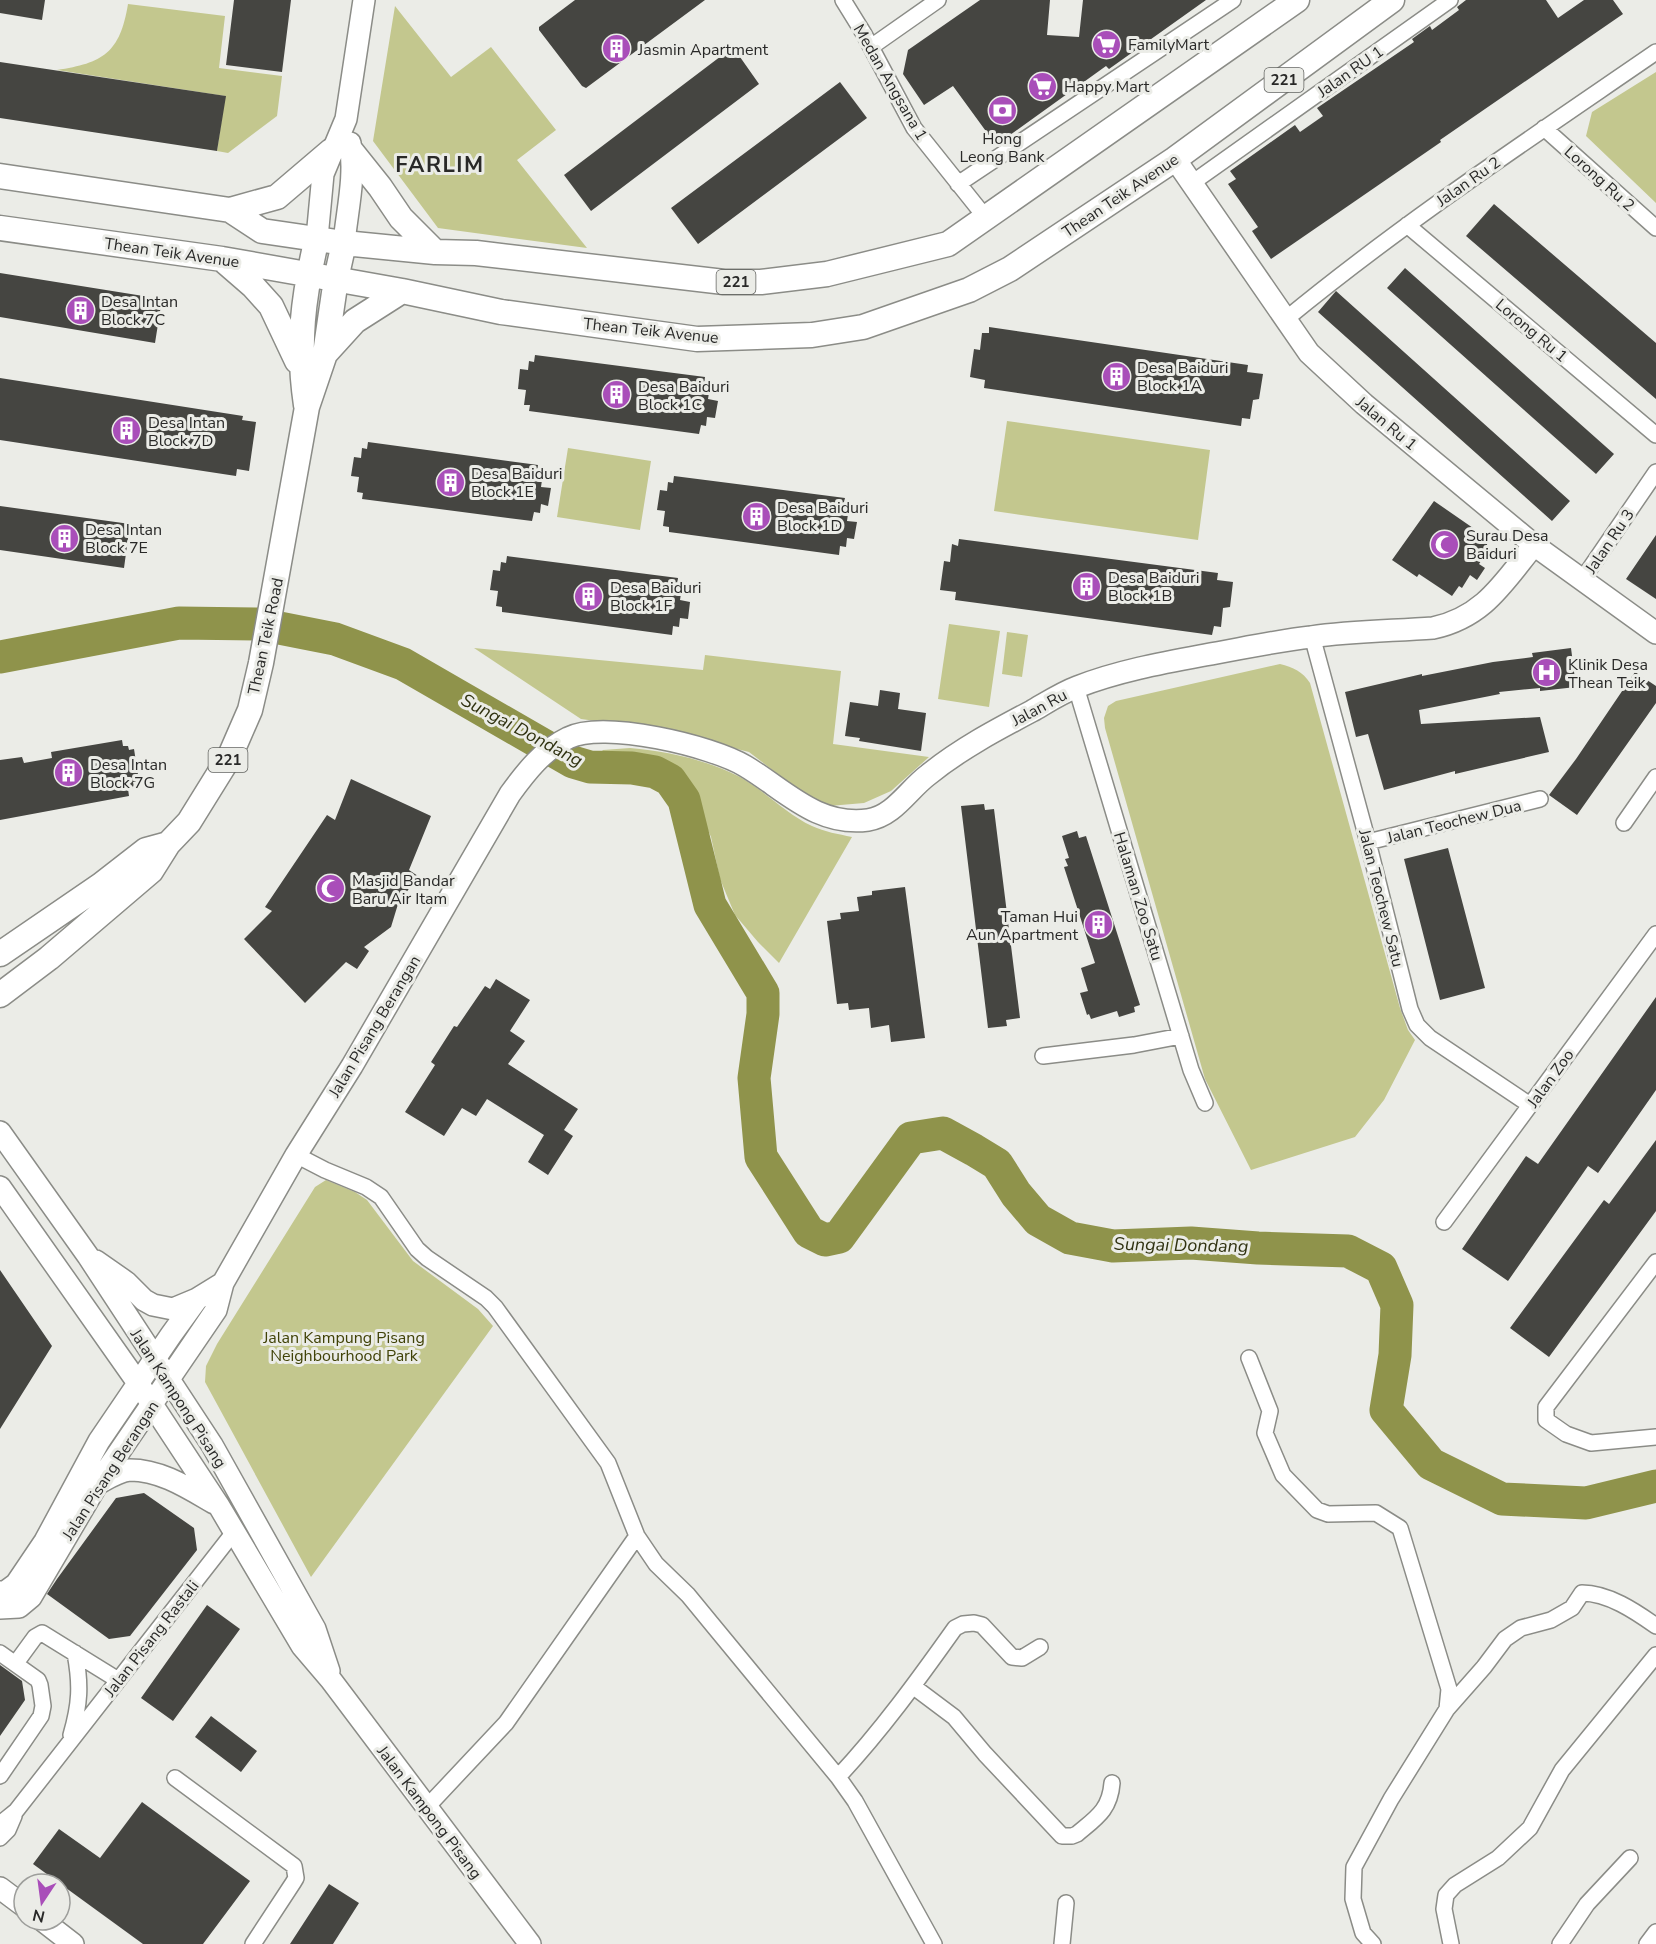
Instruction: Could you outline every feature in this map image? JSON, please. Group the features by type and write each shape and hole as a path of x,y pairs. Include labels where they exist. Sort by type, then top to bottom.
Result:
{"main road":[{"name":"221","path":"317,238 435,252 476,253 724,282 761,282 827,274 948,244 1297,0"},
{"name":"Thean Teik Avenue","path":"0,228 222,258 402,291 501,312 698,339 812,335 863,327 969,290 1010,269 1175,159 1392,0"},
{"path":"0,176 230,210 277,197 341,151 380,187 401,218 435,252"},
{"path":"230,210 262,231 317,238"},
{"name":"Thean Teik Road","path":"306,407 301,371 300,339 308,274 317,238"},
{"name":"Thean Teik Road","path":"0,994 49,958 151,871 168,844 193,816 230,756 250,710 261,663 272,611 306,407 325,354 336,279 344,243"},
{"path":"222,258 271,306 301,371"},
{"path":"325,354 355,321 402,291"},
{"name":"Thean Teik Road","path":"0,954 101,885 146,850 168,844"}],"street":[{"path":"344,243 341,151 364,0"},
{"name":"Medan Angsana 1","path":"843,0 914,128 986,218"},
{"path":"871,47 938,0"},
{"path":"958,184 1233,0"},
{"name":"Jalan RU 1","path":"1192,183 1450,0"},
{"name":"Jalan Ru 2","path":"1286,319 1343,272 1474,176 1656,52"},
{"name":"Lorong Ru 2","path":"1544,128 1656,228"},
{"path":"317,238 323,174 341,151"},
{"name":"Jalan Ru 1","path":"1175,159 1309,353 1328,372 1414,447 1534,545 1656,633"},
{"name":"Lorong Ru 1","path":"1407,225 1656,435"},
{"name":"Jalan Ru 3","path":"1582,580 1656,472"},
{"name":"Jalan Ru","path":"558,743 570,736 594,732 649,735 727,756 806,809 847,820 867,820 888,812 927,775 980,738 1076,687 1150,665 1312,636 1433,628 1450,624 1469,615 1487,602 1534,545"},
{"name":"Jalan Teochew Satu","path":"1312,636 1368,842 1410,1009 1417,1025 1430,1038 1530,1105"},
{"name":"Halaman Zoo Satu","path":"1076,687 1191,1070 1205,1103"},
{"name":"Jalan Pisang Berangan","path":"0,1608 19,1607 31,1597 98,1484 216,1310 223,1282 504,804 526,771 558,743"},
{"path":"1624,823 1656,777"},
{"name":"Jalan Teochew Dua","path":"1368,842 1540,799"},
{"name":"Jalan Zoo","path":"1444,1222 1656,934"},
{"path":"1043,1056 1134,1045 1181,1036"},
{"name":"Jalan Kampong Pisang","path":"0,1132 88,1256 212,1445 315,1629 332,1680"},
{"path":"296,1155 366,1187 381,1197 417,1249 486,1298 495,1307 608,1463 637,1536 656,1564 703,1614 838,1777 855,1801 934,1944"},
{"name":"Jalan Kampong Pisang","path":"0,1187 138,1383 219,1506 302,1646 332,1680 530,1944"},
{"path":"88,1256 126,1282 144,1300 153,1305 173,1309 196,1299"},
{"path":"1656,1262 1546,1407 1545,1413 1546,1419 1566,1434 1591,1443 1656,1437"},
{"name":"Jalan Pisang Berangan","path":"0,1592 5,1592 16,1584 45,1541 99,1441 196,1299 223,1282"},
{"path":"1249,1358 1270,1411 1265,1433 1283,1475 1317,1510 1328,1514 1376,1513 1400,1528 1449,1689 1448,1709"},
{"path":"98,1484 129,1470 148,1473 172,1479 219,1506"},
{"name":"Jalan Pisang Rastali","path":"0,1824 16,1811 234,1532"},
{"path":"427,1807 507,1723 637,1536"},
{"path":"1373,1944 1363,1933 1353,1899 1354,1867 1391,1799 1448,1709 1505,1639 1521,1628 1551,1620 1572,1608 1582,1593 1596,1593 1641,1615 1656,1626"},
{"path":"838,1777 914,1687 955,1628 963,1624 982,1625 1012,1657 1022,1658 1040,1647"},
{"path":"16,1663 38,1634 46,1635 118,1680"},
{"path":"0,1653 38,1680 42,1712 39,1721 0,1776"},
{"name":"Jalan Pisang Rastali","path":"69,1744 80,1695 80,1678 75,1653"},
{"path":"1451,1944 1444,1909 1446,1895 1455,1885 1498,1858 1530,1828 1562,1770 1656,1655"},
{"path":"914,1687 954,1717 985,1754 1062,1836 1077,1834 1104,1810 1111,1793 1112,1783"},
{"path":"175,1778 294,1866 296,1878 253,1944"},
{"name":"Jalan Pisang Rastali","path":"0,1838 8,1830 16,1811"},
{"path":"1560,1944 1587,1904 1630,1858"},
{"path":"1062,1944 1066,1903"},
{"path":"58,1932 73,1944"},
{"path":"1647,1944 1656,1932"}],"green space":[{"path":"128,4 225,16 219,68 282,76 277,116 228,153 217,151 225,96 57,70 86,64 107,53 120,34"},
{"path":"395,6 451,77 491,47 556,130 517,160 587,248 438,228 373,141"},
{"path":"1656,72 1656,203 1586,136 1592,112"},
{"path":"1007,421 1210,450 1198,540 994,511"},
{"path":"568,448 651,461 640,530 557,517"},
{"path":"949,624 1000,631 989,707 938,699"},
{"path":"1007,632 1028,635 1022,677 1002,674"},
{"path":"474,648 703,670 705,655 841,671 833,744 929,757 891,791 864,803 829,806 810,799 749,752 661,730 581,719"},
{"path":"1280,664 1297,671 1310,683 1400,1008 1408,1030 1415,1040 1384,1100 1355,1137 1251,1170 1205,1079 1104,718 1108,706 1116,701"},
{"path":"630,748 686,757 727,771 749,783 802,821 822,830 852,837 779,963 735,915 720,879 711,837 685,779 673,768 636,763 590,763 603,750"},
{"name":"Jalan Kampung Pisang Neighbourhood Park","path":"326,1180 355,1192 367,1200 413,1261 478,1309 493,1326 311,1577 205,1382 206,1366 217,1344 315,1187"}],"building":[{"path":"0,0 45,0 42,20 0,13"},
{"path":"234,0 291,0 282,72 226,65"},
{"name":"Jasmin Apartment","path":"575,0 705,0 586,88 582,86 539,30 539,27"},
{"path":"980,0 1050,0 1047,35 1079,37 1083,0 1206,0 1109,69 1106,66 996,145 953,86 924,105 903,74 908,50"},
{"path":"1466,0 1546,0 1558,18 1584,0 1613,0 1623,14 1271,259 1252,231 1258,227 1228,184 1236,179 1230,171 1295,125 1300,132 1323,116 1317,108 1414,42 1412,39 1430,26 1432,30 1459,10 1457,7"},
{"path":"733,47 759,84 591,211 564,175"},
{"path":"0,62 226,96 217,151 0,118"},
{"path":"840,82 867,118 698,244 671,208"},
{"path":"1494,204 1656,343 1656,399 1466,236"},
{"path":"1405,268 1614,454 1596,474 1387,288"},
{"name":"Desa Intan Block 7C","path":"0,273 162,299 155,343 0,317"},
{"path":"1336,291 1570,501 1552,521 1318,312"},
{"name":"Desa Baiduri Block 1A","path":"989,327 1248,365 1247,372 1263,374 1259,399 1253,400 1250,419 1242,418 1241,426 984,388 985,380 970,377 974,349 980,350 982,333 989,333"},
{"name":"Desa Baiduri Block 1C","path":"535,355 705,377 704,385 710,386 708,399 718,401 715,418 707,417 706,426 701,425 699,434 529,411 530,405 524,405 526,390 518,389 520,369 528,370 529,361 534,362"},
{"name":"Desa Intan Block 7D","path":"0,378 243,416 242,420 256,422 249,471 237,469 236,476 0,440"},
{"name":"Desa Baiduri Block 1E","path":"368,442 538,465 537,472 543,473 541,487 551,488 548,506 541,504 540,513 534,512 532,521 362,499 363,493 357,492 359,477 351,476 354,457 361,458 362,448 367,449"},
{"name":"Desa Baiduri Block 1D","path":"674,476 845,498 843,506 849,507 847,521 857,522 854,539 847,538 846,547 840,546 839,555 669,532 669,527 663,526 665,511 657,510 660,490 667,491 668,482 673,483"},
{"name":"Surau Desa Baiduri","path":"1434,501 1486,537 1488,551 1479,564 1485,568 1477,580 1470,575 1462,588 1459,586 1452,596 1419,574 1417,577 1392,560"},
{"name":"Desa Intan Block 7E","path":"0,506 130,524 124,568 0,550"},
{"path":"1656,535 1656,599 1626,579"},
{"name":"Desa Baiduri Block 1B","path":"959,539 1218,573 1217,580 1233,582 1230,607 1223,608 1221,627 1214,626 1212,635 955,600 956,592 940,590 944,561 950,562 952,544 958,546"},
{"name":"Desa Baiduri Block 1F","path":"507,556 678,578 677,586 682,587 680,600 690,602 688,619 680,618 679,627 673,626 672,635 502,612 502,607 496,606 498,591 490,590 493,570 500,571 501,562 506,563"},
{"path":"1571,648 1576,687 1499,692 1500,694 1419,710 1421,724 1540,717 1549,752 1455,774 1455,771 1384,790 1368,734 1356,737 1345,692 1422,674 1422,676 1493,662 1533,657 1532,653"},
{"path":"1635,672 1656,686 1656,703 1577,815 1549,795"},
{"path":"880,690 900,693 898,709 926,713 921,751 859,741 860,738 845,736 850,702 878,706"},
{"name":"Desa Intan Block 7G","path":"122,740 123,746 128,746 129,750 134,749 139,781 133,782 134,788 128,789 129,796 0,820 0,760 22,757 24,763 52,758 51,752"},
{"path":"351,779 431,816 409,870 418,876 398,904 391,927 364,947 369,951 357,969 346,962 305,1003 244,939 272,911 265,907 327,815 335,820"},
{"path":"984,804 985,810 994,809 1020,1018 1006,1020 1007,1026 988,1028 961,806"},
{"name":"Taman Hui Aun Apartment","path":"1077,831 1079,838 1086,836 1140,1005 1134,1007 1135,1012 1119,1017 1117,1011 1091,1019 1089,1014 1087,1015 1080,993 1088,991 1081,968 1095,963 1064,867 1068,866 1065,859 1069,858 1062,836"},
{"path":"1448,848 1485,988 1440,1000 1404,859"},
{"path":"905,887 925,1038 891,1042 889,1025 871,1028 869,1008 849,1010 848,1003 837,1004 827,921 841,919 840,913 859,911 857,897 872,895 872,891"},
{"path":"496,979 530,1000 510,1031 525,1041 508,1064 578,1109 564,1130 573,1136 548,1175 528,1162 544,1135 487,1099 476,1116 462,1108 444,1136 405,1112 435,1065 431,1062 454,1026 457,1027 485,986 490,989"},
{"path":"1656,997 1656,1090 1598,1173 1588,1166 1508,1281 1462,1249 1526,1156 1538,1164"},
{"path":"1656,1140 1656,1211 1549,1357 1510,1328 1604,1200 1609,1204"},
{"path":"0,1270 52,1346 0,1429"},
{"path":"144,1493 194,1528 197,1550 130,1636 109,1639 47,1594 116,1498"},
{"path":"207,1605 240,1629 173,1721 141,1698"},
{"path":"0,1665 22,1681 25,1700 0,1736"},
{"path":"211,1716 257,1751 241,1772 195,1737"},
{"path":"142,1802 250,1881 203,1944 143,1944 72,1892 72,1872 44,1872 33,1864 59,1829 100,1858"},
{"path":"329,1884 359,1903 333,1944 290,1944"}],"waterway":[{"name":"Sungai Dondang","path":"0,657 179,623 259,624 335,639 403,664 573,762 590,767 632,768 655,772 670,780 684,800 710,905 763,993 763,1014 754,1078 761,1157 809,1232 825,1240 839,1237 911,1138 943,1133 997,1164 1016,1194 1038,1220 1070,1238 1113,1246 1191,1243 1348,1251 1381,1268 1397,1305 1395,1355 1386,1410 1431,1464 1502,1499 1586,1503 1656,1486"}],"place":[{"name":"FamilyMart","path":"1107,44"},
{"name":"Jasmin Apartment","path":"617,49"},
{"name":"Happy Mart","path":"1043,86"},
{"name":"Hong Leong Bank","path":"1002,110"},
{"name":"Desa Intan Block 7C","path":"80,310"},
{"name":"Desa Baiduri Block 1A","path":"1116,376"},
{"name":"Desa Baiduri Block 1C","path":"617,395"},
{"name":"Desa Intan Block 7D","path":"127,431"},
{"name":"Desa Baiduri Block 1E","path":"450,482"},
{"name":"Desa Baiduri Block 1D","path":"756,516"},
{"name":"Desa Intan Block 7E","path":"64,538"},
{"name":"Surau Desa Baiduri","path":"1445,544"},
{"name":"Desa Baiduri Block 1B","path":"1087,586"},
{"name":"Desa Baiduri Block 1F","path":"589,596"},
{"name":"Klinik Desa Thean Teik","path":"1547,673"},
{"name":"Desa Intan Block 7G","path":"69,773"},
{"name":"Masjid Bandar Baru Air Itam","path":"331,889"},
{"name":"Taman Hui Aun Apartment","path":"1099,925"}],"district":[{"name":"FARLIM","path":"440,164"}]}
